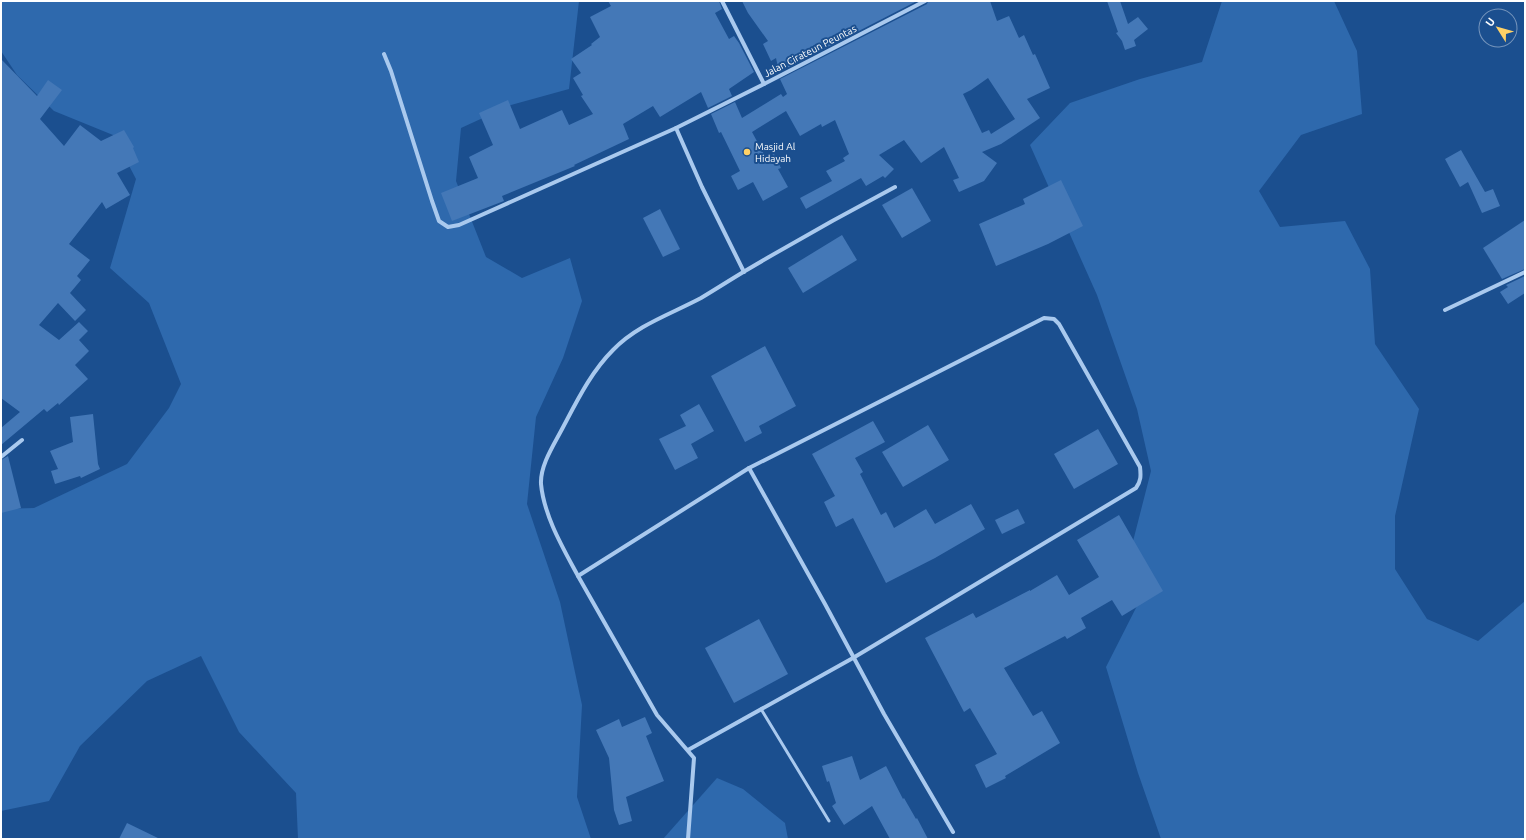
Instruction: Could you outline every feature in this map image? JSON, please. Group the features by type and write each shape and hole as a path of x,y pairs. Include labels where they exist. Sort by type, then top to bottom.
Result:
{"street":[{"name":"Jalan Cirateun Peuntas","path":"722,1 764,84 925,1"},
{"path":"384,54 396,86 439,222 448,227 465,222 676,128 764,84"},
{"path":"676,128 702,187 744,272"},
{"path":"688,839 695,761 688,750 657,714 561,545 545,504 541,482 543,468 584,388 599,365 614,348 642,327 701,298 838,216 895,187"},
{"path":"1445,310 1525,272"},
{"path":"578,576 749,468 1044,318 1054,319 1059,324 1140,467 1140,483 1136,488 1132,492 853,658 688,750"},
{"path":"1,456 22,440"},
{"path":"749,468 925,787 953,832"}],"lane":[{"path":"762,709 829,821"}],"shaded area":[{"path":"579,1 569,89 511,105 461,128 456,181 486,257 522,278 570,258 582,301 563,358 536,417 527,504 560,602 582,705 577,797 591,839 298,839 296,793 239,732 201,656 147,681 80,746 49,801 1,811 1,509 34,508 127,464 169,408 181,384 149,303 110,268 136,179 113,135 54,111 17,75 1,51 1,2"},
{"path":"1222,1 1334,1 1357,51 1362,114 1301,135 1259,191 1280,227 1345,221 1370,269 1375,344 1419,409 1395,516 1395,569 1427,619 1478,641 1525,601 1525,839 1161,839 1138,773 1106,667 1141,598 1130,553 1151,471 1137,409 1097,295 1030,145 1070,103 1140,79 1202,62"},
{"path":"717,778 743,789 785,823 788,839 663,839"}],"building":[{"path":"608,1 719,1 722,9 715,13 729,39 734,36 739,43 754,72 729,89 732,96 708,108 701,92 660,117 653,106 623,124 629,139 574,165 575,166 502,196 504,201 452,221 441,193 478,178 469,157 493,145 479,113 508,100 520,129 562,110 569,125 593,114 581,96 583,95 573,78 581,73 571,59 592,45 591,44 600,37 590,17 611,6"},
{"path":"742,1 917,1 779,72 776,58 771,61 763,44 768,41 748,13"},
{"path":"928,1 990,1 997,21 1009,16 1019,38 1024,35 1033,55 1035,54 1050,88 1027,99 1040,118 1001,144 982,152 997,163 984,181 959,192 953,180 959,178 944,147 921,163 904,140 879,155 894,169 885,178 883,176 866,186 861,178 806,209 800,198 832,181 826,171 845,161 843,158 849,154 835,120 822,127 821,124 800,136 786,111 752,132 766,158 774,154 781,168 778,169 788,187 763,201 753,182 738,190 731,176 740,171 721,132 719,133 711,114 735,102 742,118 781,94 783,97 787,94 780,79 927,4","holes":["988,78 1015,119 991,134 989,130 982,133 963,94"]},
{"path":"1107,1 1120,1 1128,24 1138,17 1148,29 1134,40 1136,46 1125,50 1122,41 1116,33 1118,32"},
{"path":"1,59 37,96 48,80 62,90 40,119 64,146 80,125 101,141 124,130 134,147 133,148 139,162 117,173 130,195 106,209 102,202 69,244 90,260 77,276 81,280 70,293 86,310 75,321 58,303 39,325 59,340 79,322 88,331 79,340 89,351 75,365 88,379 59,405 58,403 47,412 44,409 1,445 1,428 20,412 1,398"},
{"path":"1461,150 1485,192 1493,189 1500,206 1482,213 1468,182 1460,187 1445,159"},
{"path":"1061,180 1083,226 1048,244 996,266 979,224 1025,204 1023,199"},
{"path":"912,188 931,221 902,238 882,205"},
{"path":"660,209 680,249 663,257 643,218"},
{"path":"1525,220 1525,269 1502,279 1483,248"},
{"path":"842,235 857,260 803,293 788,268"},
{"path":"1525,276 1525,293 1508,304 1500,292 1508,287 1506,285"},
{"path":"765,346 796,406 759,426 762,433 745,442 711,376"},
{"path":"699,404 714,431 691,444 698,458 675,470 659,439 686,426 680,415"},
{"path":"93,414 98,464 100,469 81,478 80,476 55,484 51,471 58,469 50,451 73,442 70,417"},
{"path":"873,421 885,442 855,458 863,472 860,474 881,515 886,512 894,528 926,509 935,524 971,504 985,529 935,558 886,583 853,518 836,527 824,502 835,496 812,454"},
{"path":"928,425 949,460 903,487 882,452"},
{"path":"1098,429 1118,464 1074,489 1054,454"},
{"path":"8,456 21,508 1,513 1,460"},
{"path":"1018,509 1025,523 1002,534 995,520"},
{"path":"1119,515 1163,591 1122,616 1112,600 1081,618 1086,628 1067,639 1065,636 1004,668 1033,716 1042,711 1060,743 1005,776 1006,778 986,788 975,765 997,754 970,708 964,712 925,638 973,613 976,618 1030,591 1057,575 1069,595 1099,577 1077,540"},
{"path":"759,619 788,674 734,703 705,648"},
{"path":"645,717 652,733 646,736 664,781 626,797 632,821 619,825 614,810 609,758 596,730 619,719 622,727"},
{"path":"852,756 860,780 886,766 903,799 904,798 916,819 917,818 928,839 890,839 872,806 844,825 832,806 836,803 829,781 827,782 822,766"},
{"path":"127,823 160,839 119,839"}],"place":[{"name":"Masjid Al Hidayah","path":"747,152"}]}
